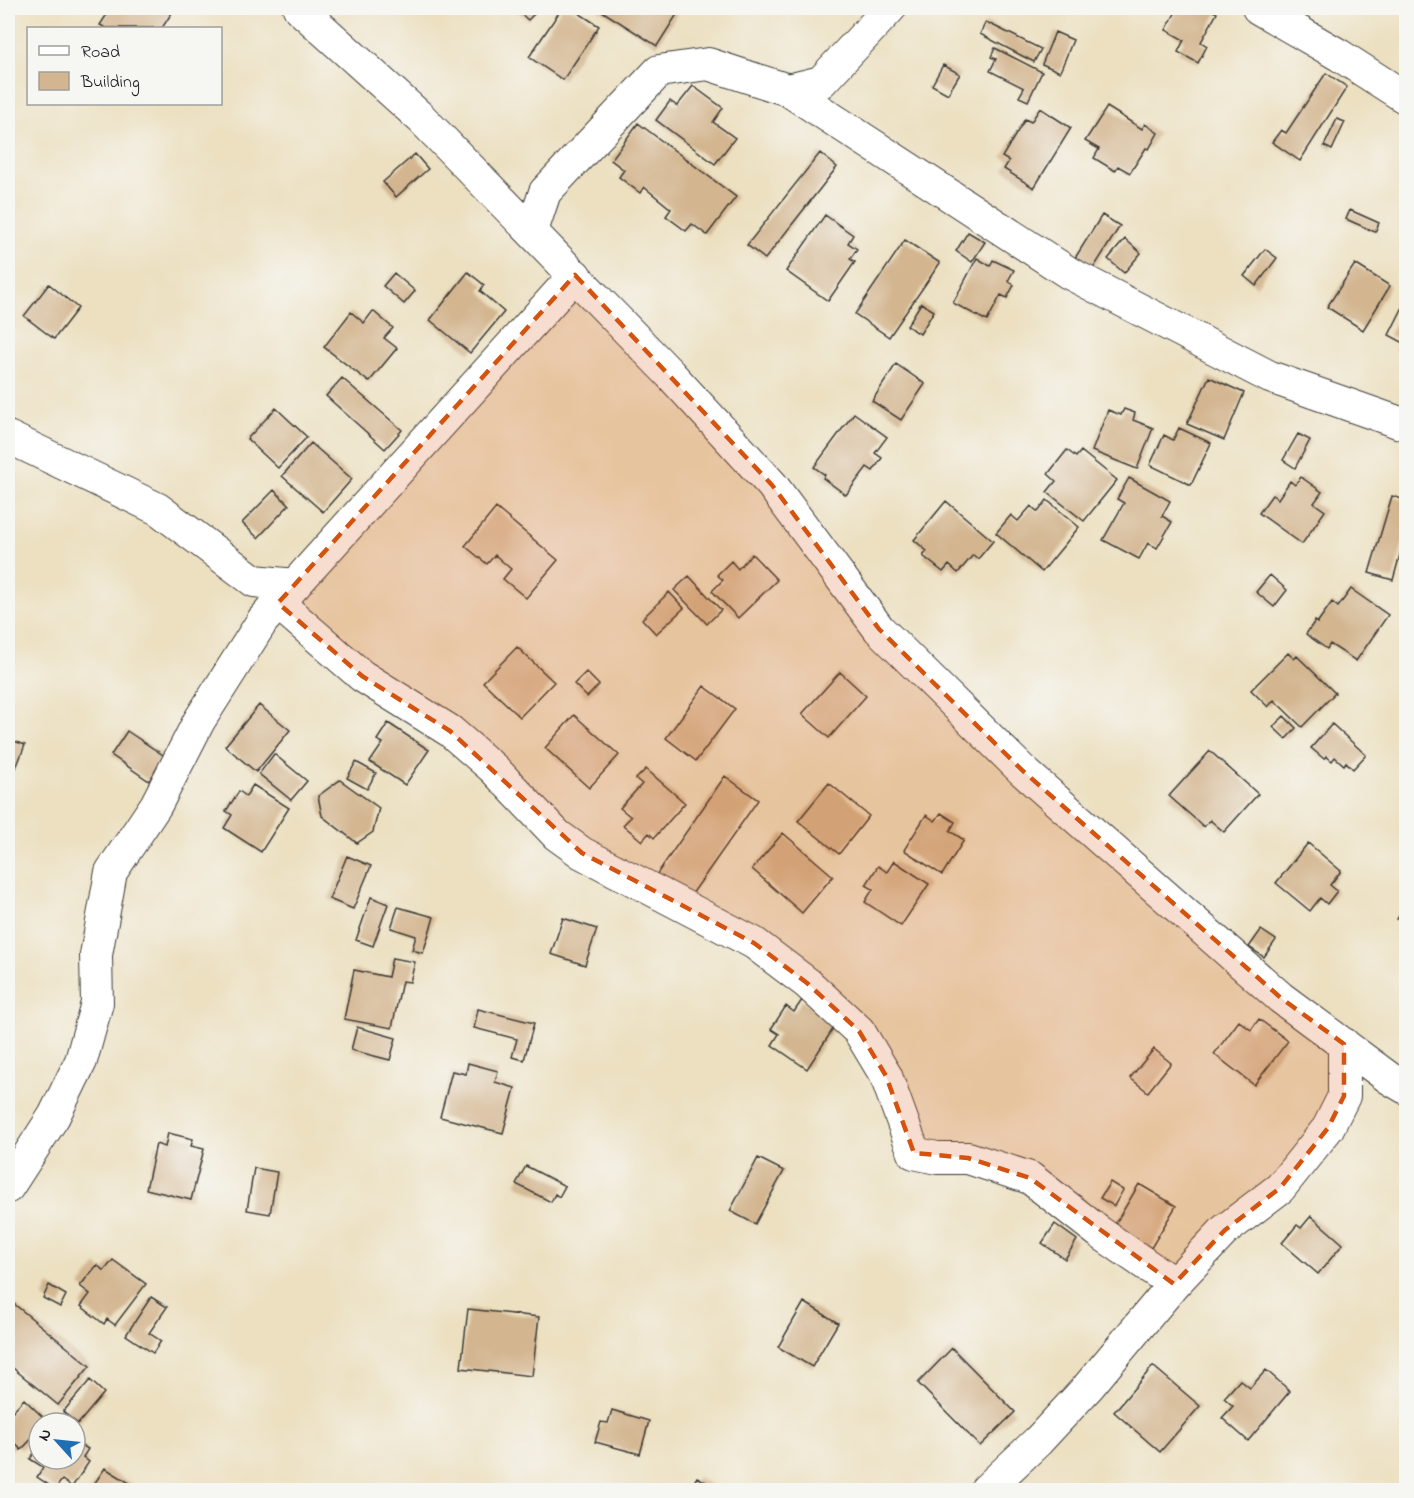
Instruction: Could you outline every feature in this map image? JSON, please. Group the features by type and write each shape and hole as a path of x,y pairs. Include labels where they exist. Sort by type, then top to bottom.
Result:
{"street":[{"path":"299,8 421,118 670,374 772,486 879,629 1023,771 1281,998 1395,1081"},
{"path":"820,96 890,8"},
{"path":"1258,8 1407,98"},
{"path":"532,231 545,192 659,71 708,64 788,90 820,96 1069,273 1270,377 1407,425"},
{"path":"496,195 545,192"},
{"path":"8,1187 54,1116 81,1061 97,1003 96,955 111,872 156,805 199,721 279,602 574,275"},
{"path":"8,437 158,509 254,580 362,676 450,731 494,769 557,835 582,853 754,943 807,983 859,1031 886,1076 914,1153 937,1158 968,1158 1030,1178 1100,1232 1174,1284"},
{"path":"986,1491 1038,1441 1088,1387 1174,1284 1225,1230 1280,1188 1328,1128 1344,1096 1344,1044"},
{"path":"1344,1096 1395,1081"}],"highlighted area":[{"path":"575,275 772,485 879,629 1023,771 1281,998 1344,1044 1344,1096 1328,1128 1280,1188 1225,1230 1174,1284 1030,1178 968,1158 914,1153 886,1076 859,1031 807,983 754,943 582,853 450,731 362,676 278,603"}],"building":[{"path":"111,8 175,8 163,27 104,27 100,25"},
{"path":"514,8 540,8 528,20"},
{"path":"562,8 571,8 599,26 563,80 529,57"},
{"path":"597,8 681,8 657,46"},
{"path":"1178,8 1207,8 1217,13 1201,42 1207,46 1198,63 1178,52 1184,40 1166,30"},
{"path":"986,22 1041,49 1034,62 980,34"},
{"path":"1055,32 1073,40 1060,72 1042,64"},
{"path":"995,48 1042,72 1028,101 1019,97 1024,88 990,71 996,59 991,57"},
{"path":"943,65 960,74 948,94 932,85"},
{"path":"1326,73 1347,87 1300,161 1272,142 1281,130 1286,133"},
{"path":"693,86 723,108 713,122 735,138 715,164 656,120 670,101 677,106"},
{"path":"1107,107 1142,129 1145,124 1158,133 1149,149 1146,148 1130,173 1118,166 1115,171 1094,158 1099,149 1085,141"},
{"path":"1040,108 1071,128 1034,188 1004,169 1009,161 1002,157 1025,119 1031,122"},
{"path":"1337,119 1345,122 1332,150 1324,146"},
{"path":"638,123 736,197 707,235 692,224 686,231 666,216 671,209 644,187 640,193 619,177 624,170 611,160"},
{"path":"820,153 837,167 765,259 747,245"},
{"path":"415,154 428,169 396,197 383,182"},
{"path":"1350,210 1379,223 1375,232 1346,219"},
{"path":"825,215 853,235 848,243 857,249 850,259 855,262 828,301 786,271"},
{"path":"1102,215 1120,226 1093,269 1075,258"},
{"path":"968,232 985,242 972,262 956,251"},
{"path":"1125,239 1141,253 1124,273 1108,259"},
{"path":"905,240 940,263 889,337 855,314"},
{"path":"1265,249 1277,258 1256,286 1244,276"},
{"path":"977,258 990,266 993,260 1014,270 1008,281 1014,285 1007,298 1001,295 987,321 953,303"},
{"path":"1355,264 1390,286 1363,330 1327,307"},
{"path":"468,272 484,285 480,291 504,312 470,353 430,320"},
{"path":"394,273 415,291 404,304 383,286"},
{"path":"49,284 78,308 54,339 24,316"},
{"path":"1406,301 1406,344 1389,335"},
{"path":"921,303 934,311 920,334 907,326"},
{"path":"373,311 393,328 384,338 397,348 369,382 324,347 351,312 364,323"},
{"path":"896,364 925,384 901,420 872,401"},
{"path":"1209,377 1244,393 1224,440 1187,424"},
{"path":"342,378 402,430 385,449 326,396"},
{"path":"276,408 307,437 278,468 247,439"},
{"path":"1124,409 1135,413 1133,420 1153,428 1137,469 1092,451 1108,410 1121,415"},
{"path":"854,413 887,437 875,453 882,458 873,471 867,467 846,495 823,478 825,475 814,467"},
{"path":"1179,428 1211,443 1191,485 1150,465 1164,435 1173,440"},
{"path":"1298,434 1310,440 1295,468 1283,460"},
{"path":"311,443 352,479 323,512 282,476"},
{"path":"1067,450 1076,457 1081,451 1117,480 1084,521 1047,492 1056,481 1048,474"},
{"path":"1301,477 1322,492 1314,503 1325,511 1302,544 1259,513 1272,495 1278,499 1290,481 1295,485"},
{"path":"1129,478 1170,501 1162,516 1172,522 1157,548 1148,543 1139,559 1103,540 1124,503 1117,499"},
{"path":"274,490 289,505 258,538 242,523"},
{"path":"1392,496 1406,500 1406,533 1393,580 1369,573"},
{"path":"1047,500 1079,527 1042,572 996,533 1011,515 1018,521 1031,506 1038,512"},
{"path":"946,501 993,541 978,559 973,555 958,573 949,565 943,572 923,556 927,551 914,540"},
{"path":"496,508 558,560 526,598 503,579 511,569 495,555 487,564 465,546"},
{"path":"752,554 777,580 738,618 712,591 723,580 717,575 731,561 738,569"},
{"path":"1270,575 1287,590 1274,607 1256,592"},
{"path":"689,576 721,610 707,624 674,590"},
{"path":"1351,589 1388,615 1356,661 1330,644 1327,649 1306,634 1332,602 1338,607"},
{"path":"669,592 684,608 656,634 642,619"},
{"path":"517,647 554,682 520,717 483,682"},
{"path":"1288,653 1294,659 1297,656 1335,693 1302,727 1274,700 1268,707 1251,690"},
{"path":"586,672 599,685 587,697 574,684"},
{"path":"840,672 866,696 829,738 802,714"},
{"path":"704,686 735,709 696,761 666,738"},
{"path":"259,705 290,730 256,772 225,746"},
{"path":"574,715 619,755 589,788 545,748"},
{"path":"1284,716 1296,728 1286,739 1273,727"},
{"path":"388,723 429,750 405,785 370,762 383,743 377,740"},
{"path":"1332,724 1366,755 1353,769 1346,762 1344,765 1335,757 1332,761 1326,756 1324,759 1311,748"},
{"path":"127,731 166,757 149,781 111,755"},
{"path":"11,740 25,745 16,768 8,765 8,748"},
{"path":"1210,751 1258,794 1224,832 1210,820 1204,827 1169,796"},
{"path":"274,754 307,781 291,800 259,774"},
{"path":"356,762 376,773 367,789 347,778"},
{"path":"646,769 685,803 654,838 649,833 642,841 623,825 631,817 620,808 642,784 636,779"},
{"path":"725,776 758,800 690,897 657,874"},
{"path":"340,780 379,808 373,832 357,843 322,816 318,796"},
{"path":"829,783 869,816 839,854 798,821"},
{"path":"253,785 289,808 261,852 224,828 232,815 226,811 239,791 246,796"},
{"path":"941,813 955,822 950,831 964,840 942,875 904,850 926,815 935,821"},
{"path":"783,833 833,876 802,913 752,869"},
{"path":"1308,843 1341,871 1330,885 1337,891 1327,904 1320,898 1310,911 1276,883"},
{"path":"347,856 371,866 353,909 329,899"},
{"path":"894,861 929,884 901,926 865,902 873,889 866,885 878,866 887,872"},
{"path":"371,897 388,904 373,946 356,940"},
{"path":"1406,905 1406,926 1397,919"},
{"path":"398,907 434,917 423,953 412,950 416,936 391,928"},
{"path":"563,918 597,929 585,965 551,954"},
{"path":"1261,930 1276,940 1264,957 1249,947"},
{"path":"392,958 415,962 410,982 402,981 392,1028 344,1019 354,970 388,977"},
{"path":"802,1000 837,1023 807,1069 772,1045 779,1034 771,1029 786,1006 794,1012"},
{"path":"478,1009 534,1023 524,1060 512,1057 517,1039 474,1028"},
{"path":"1259,1019 1288,1041 1254,1085 1214,1054 1239,1021 1251,1030"},
{"path":"357,1027 396,1038 390,1060 351,1050"},
{"path":"1154,1049 1171,1063 1148,1092 1130,1078"},
{"path":"468,1063 498,1071 495,1082 515,1088 503,1133 440,1117 452,1071 466,1074"},
{"path":"168,1133 193,1139 191,1146 204,1149 191,1200 146,1189 156,1144 165,1147"},
{"path":"758,1158 784,1171 755,1224 730,1211"},
{"path":"526,1166 565,1186 559,1197 555,1194 551,1202 516,1184"},
{"path":"254,1168 277,1172 270,1214 247,1210"},
{"path":"1110,1182 1123,1190 1114,1206 1100,1198"},
{"path":"1139,1184 1176,1206 1151,1248 1114,1226"},
{"path":"1311,1216 1343,1244 1318,1274 1282,1243 1297,1225 1301,1228"},
{"path":"1055,1224 1077,1240 1065,1259 1042,1243"},
{"path":"113,1260 146,1284 115,1325 107,1319 104,1324 81,1306 90,1294 80,1286 97,1265 104,1271"},
{"path":"49,1285 66,1295 60,1307 43,1298"},
{"path":"151,1297 167,1307 149,1333 161,1341 153,1353 126,1335"},
{"path":"8,1299 90,1366 58,1405 8,1364"},
{"path":"804,1302 838,1323 812,1367 778,1347"},
{"path":"468,1309 539,1317 532,1376 461,1368"},
{"path":"952,1348 1015,1412 980,1446 918,1383"},
{"path":"1153,1366 1200,1406 1160,1452 1114,1412"},
{"path":"1266,1370 1290,1391 1248,1441 1222,1418 1233,1406 1224,1398 1240,1380 1250,1388"},
{"path":"90,1380 104,1393 87,1413 87,1411 64,1411"},
{"path":"24,1399 37,1411 27,1411 27,1444 21,1450 16,1444 9,1452 8,1416"},
{"path":"612,1410 649,1421 640,1454 595,1442 601,1422 608,1423"},
{"path":"105,1468 141,1490 90,1490"},
{"path":"41,1471 83,1471 72,1487 62,1480 55,1489 37,1477"},
{"path":"697,1477 720,1490 689,1490"}]}
